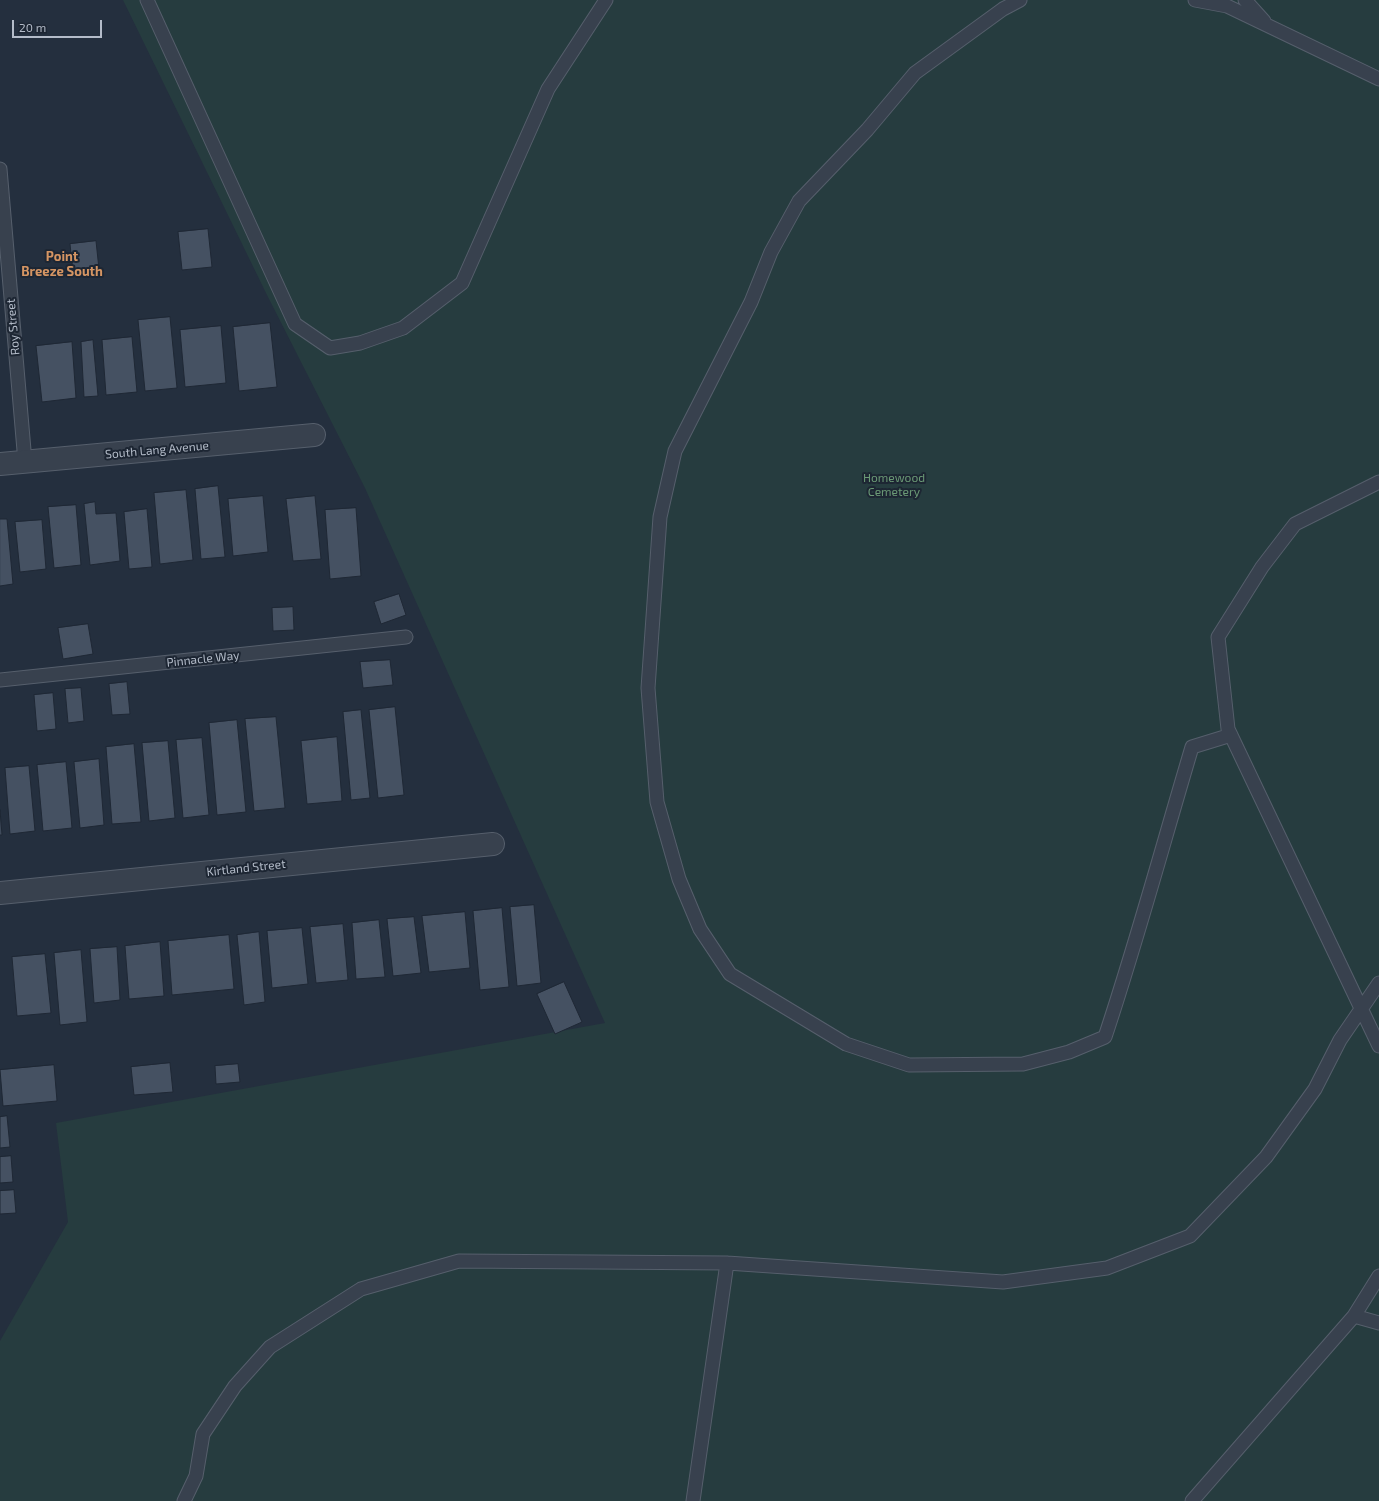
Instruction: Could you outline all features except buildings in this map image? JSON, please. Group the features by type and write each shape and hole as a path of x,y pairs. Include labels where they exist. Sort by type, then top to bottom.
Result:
{"street":[{"name":"South Lang Avenue","path":"0,464 314,435"},
{"name":"Kirtland Street","path":"0,892 493,844"}],"lane":[{"path":"147,0 295,324 330,348 360,343 403,328 462,283 548,89 606,0"},
{"path":"1020,0 1003,9 915,73 867,130 799,201 771,252 750,302 676,451 660,517 648,688 659,809 680,880 700,929 730,974 846,1044 909,1065 1023,1064 1068,1052 1105,1037 1130,961 1144,906 1192,747 1231,735"},
{"path":"1195,0 1227,6 1379,79"},
{"path":"1245,0 1270,27"},
{"name":"Roy Street","path":"0,169 25,462"},
{"path":"1379,482 1294,524 1262,567 1218,637 1228,729 1379,1046"},
{"name":"Pinnacle Way","path":"0,680 406,637"},
{"path":"184,1501 196,1476 203,1434 236,1386 270,1347 361,1289 459,1261 727,1263 1003,1282 1107,1268 1190,1236 1266,1157 1315,1089 1340,1040 1379,983"},
{"path":"693,1501 727,1263"},
{"path":"1192,1501 1354,1316 1379,1276"},
{"path":"1354,1316 1379,1323"}],"green space":[{"name":"Homewood Cemetery","path":"123,0 1379,0 1379,1501 0,1501 0,1341 68,1222 56,1123 605,1023 365,488 266,293"}],"district":[{"name":"Point Breeze South","path":"62,264"}]}
